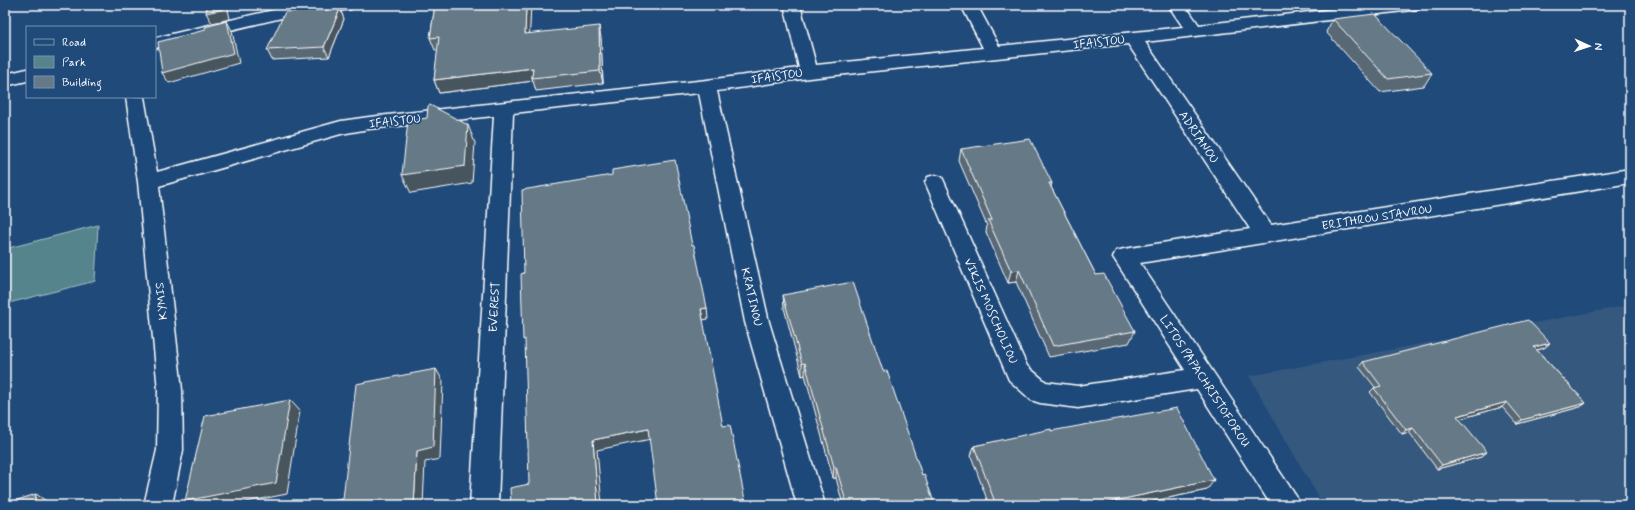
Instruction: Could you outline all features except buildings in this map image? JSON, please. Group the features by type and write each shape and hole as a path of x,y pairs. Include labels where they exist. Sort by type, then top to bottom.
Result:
{"street":[{"path":"156,43 294,8 345,5"},
{"path":"792,5 809,72"},
{"path":"969,5 994,53"},
{"path":"1176,5 1195,31"},
{"name":"IFAISTOU","path":"148,182 341,128 369,123 707,86 809,72 1195,31 1412,5"},
{"name":"ADRIANOU","path":"1133,38 1266,235"},
{"path":"5,80 26,75"},
{"name":"KRATINOU","path":"707,86 757,322 811,505"},
{"name":"KYMIS","path":"135,98 148,182 170,390 170,450 158,505"},
{"name":"EVEREST","path":"484,505 504,109"},
{"name":"ERITHROU STAVROU","path":"1124,257 1630,176"},
{"name":"VIKIS MOSCHOLIOU","path":"935,182 1018,373 1040,392 1078,397 1203,378"},
{"name":"LITOS PAPACHRISTOFOROU","path":"1124,257 1286,505"}],"shaded area":[{"path":"1630,305 1630,505 1323,505 1249,376"}],"green space":[{"path":"98,225 95,281 5,304 5,249"}]}
